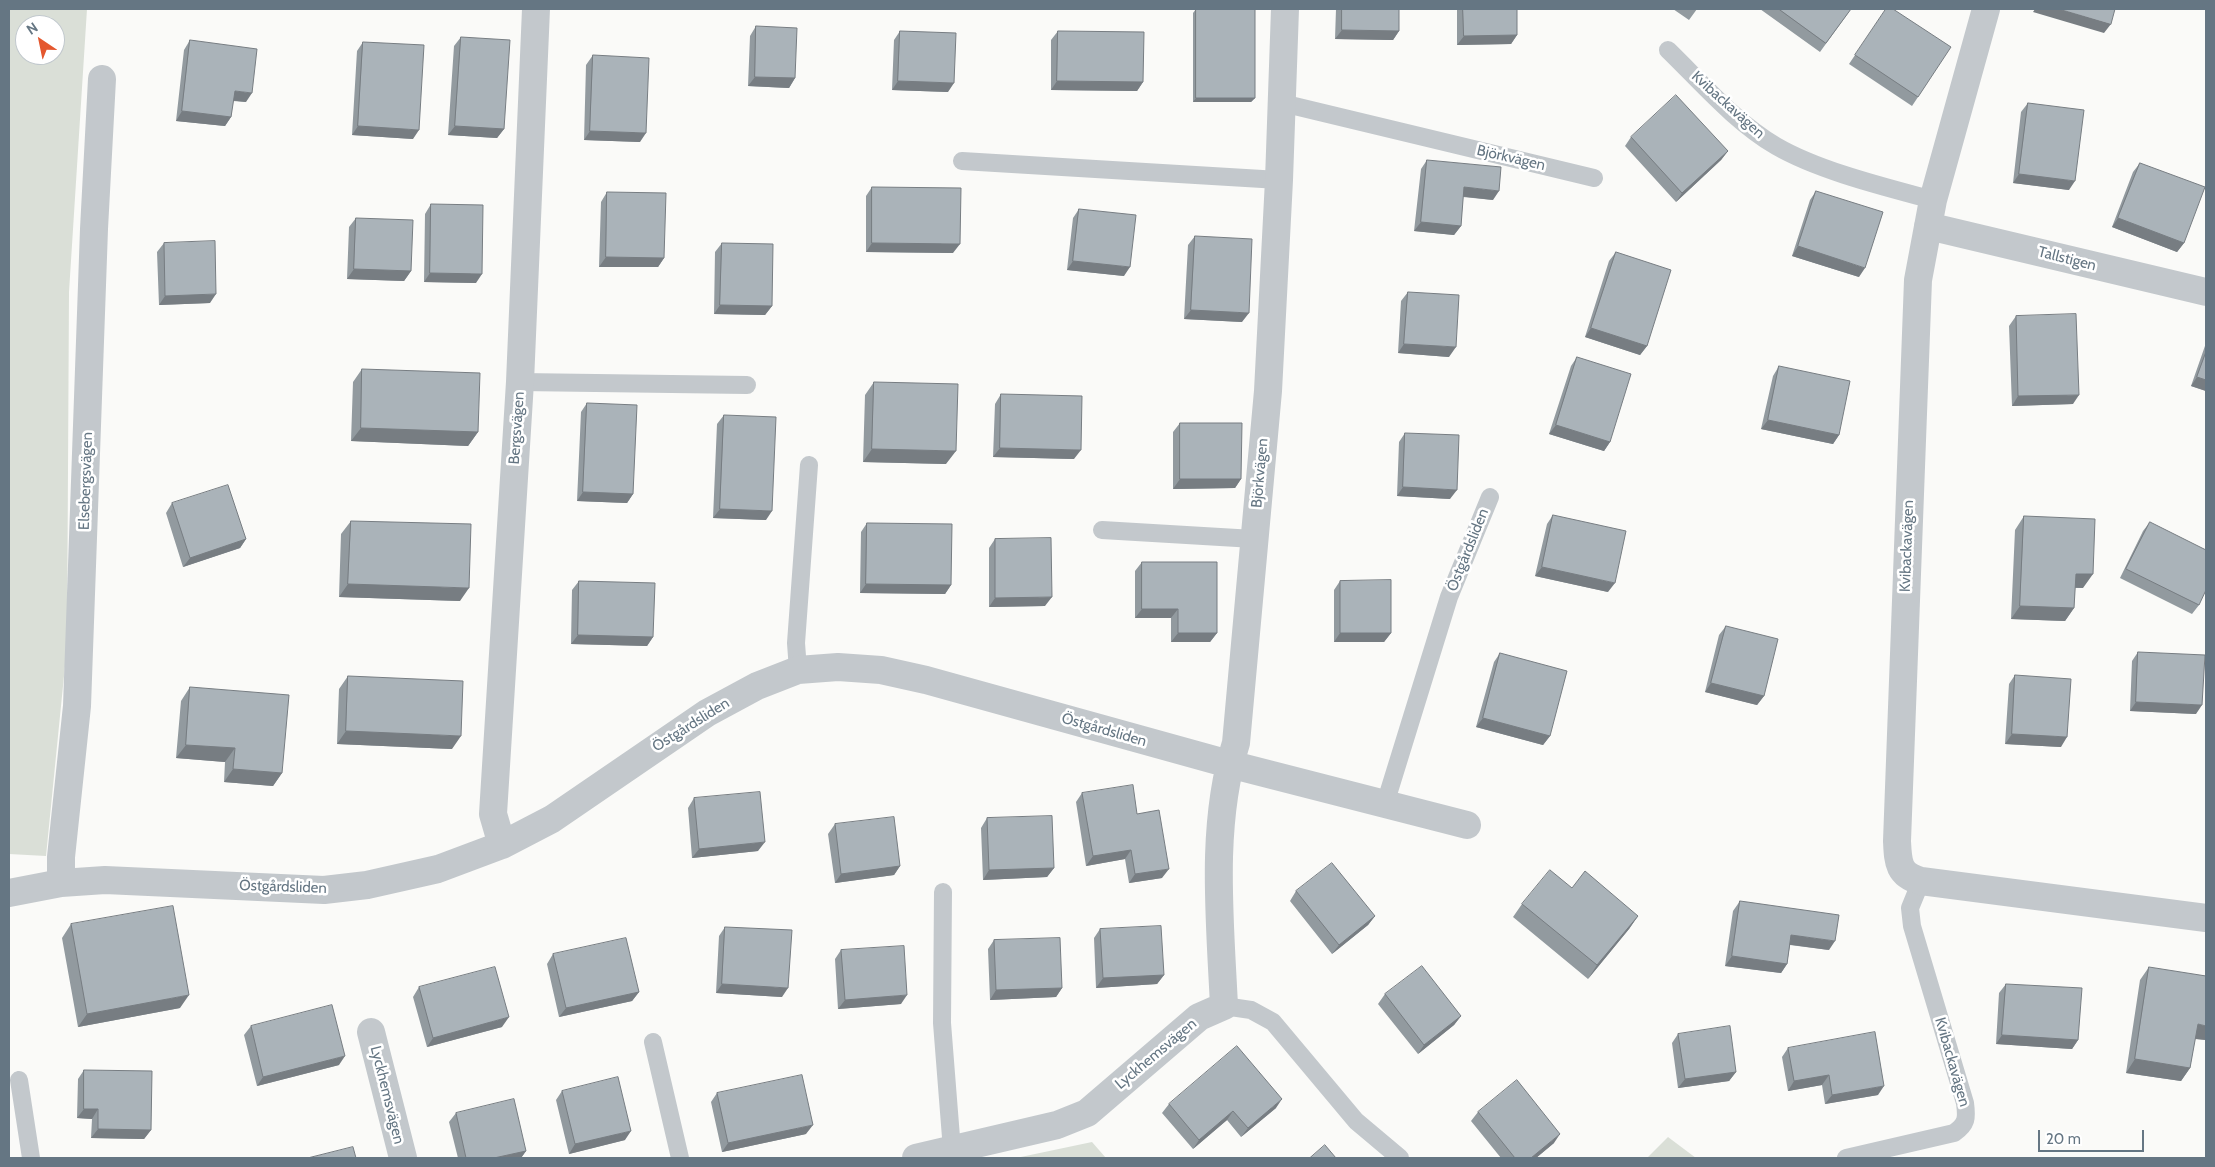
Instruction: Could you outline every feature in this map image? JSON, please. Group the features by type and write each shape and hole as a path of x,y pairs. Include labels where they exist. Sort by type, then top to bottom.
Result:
{"street":[{"name":"Bergsvägen","path":"502,846 493,814 520,382 536,9"},
{"name":"Björkvägen","path":"1229,764 1236,743 1268,391 1279,180 1285,9"},
{"name":"Kvibackavägen","path":"1986,9 1931,213 1918,280 1897,841 1899,865 1904,874 1921,881 2206,918"},
{"name":"Elsebergsvägen","path":"61,883 60,857 77,696 94,229 102,79"},
{"name":"Tallstigen","path":"1931,213 2206,292"},
{"name":"Östgårdsliden","path":"9,893 61,883 104,880 324,890 367,885 438,869 502,846 552,819 707,713 757,686 798,670 838,667 881,670 899,674 1229,764 1467,825"},
{"path":"1224,1006 1219,897 1223,796 1229,764"},
{"name":"Lyckhemsvägen","path":"916,1158 1057,1125 1087,1113 1199,1017 1224,1006"},
{"name":"Lyckhemsvägen","path":"371,1032 403,1158"}],"lane":[{"name":"Kvibackavägen","path":"1668,50 1746,126 1776,146 1872,184 1931,213"},
{"name":"Björkvägen","path":"1282,103 1594,178"},
{"path":"962,161 1279,180"},
{"path":"520,382 747,385"},
{"path":"798,670 796,643 809,465"},
{"name":"Östgårdsliden","path":"1385,804 1449,597 1490,497"},
{"path":"1102,530 1254,539"},
{"name":"Kvibackavägen","path":"1846,1158 1954,1133 1963,1127 1967,1119 1965,1103 1912,926 1910,908 1921,881"},
{"path":"944,892 942,1023 952,1150"},
{"path":"1224,1006 1251,1010 1273,1022 1356,1121 1400,1158"},
{"path":"653,1042 680,1158"},
{"path":"18,1080 31,1158"}],"shaded area":[{"path":"9,9 87,9 69,292 67,646 46,856 9,854"},
{"path":"1668,1137 1696,1158 1647,1158"},
{"path":"1092,1142 1106,1158 1016,1158"}],"building":[{"path":"1196,9 1255,9 1255,98 1196,98"},
{"path":"1342,9 1399,9 1399,31 1342,30"},
{"path":"1463,9 1517,9 1517,35 1464,36"},
{"path":"1779,9 1851,9 1826,43"},
{"path":"1886,9 1893,9 1951,47 1918,97 1855,55"},
{"path":"2059,9 2115,9 2111,24"},
{"path":"756,26 797,28 795,78 755,77"},
{"path":"900,31 956,33 954,83 898,81"},
{"path":"1058,31 1144,32 1143,82 1057,81"},
{"path":"461,37 510,40 504,129 455,126"},
{"path":"190,40 257,49 252,93 235,91 231,117 182,111"},
{"path":"363,42 424,45 419,130 358,126"},
{"path":"593,55 649,58 646,133 590,131"},
{"path":"1676,95 1728,151 1682,193 1631,137"},
{"path":"2028,103 2084,110 2075,181 2019,174"},
{"path":"1427,160 1501,167 1499,191 1464,187 1461,226 1421,222"},
{"path":"2140,163 2205,187 2184,243 2118,218"},
{"path":"872,187 961,188 960,244 872,243"},
{"path":"1816,191 1883,212 1865,268 1798,246"},
{"path":"607,192 666,193 664,258 606,257"},
{"path":"431,204 483,205 482,274 430,273"},
{"path":"1079,209 1136,215 1130,267 1073,261"},
{"path":"356,218 413,220 411,271 354,269"},
{"path":"1195,236 1252,239 1249,313 1191,310"},
{"path":"215,241 216,294 165,296 164,243"},
{"path":"722,243 773,244 772,306 720,305"},
{"path":"1616,252 1671,270 1647,346 1591,328"},
{"path":"1408,292 1459,295 1456,347 1404,344"},
{"path":"2076,314 2079,395 2018,396 2016,316"},
{"path":"2206,352 2206,380 2197,377"},
{"path":"1577,357 1631,374 1610,442 1556,425"},
{"path":"1779,366 1850,381 1839,435 1768,420"},
{"path":"362,369 480,373 478,432 361,428"},
{"path":"874,382 958,384 956,451 872,449"},
{"path":"1001,394 1082,396 1081,450 1000,448"},
{"path":"587,403 637,405 633,494 583,492"},
{"path":"724,415 776,417 772,511 720,509"},
{"path":"1180,423 1242,423 1241,479 1180,479"},
{"path":"1405,433 1459,435 1457,490 1403,487"},
{"path":"228,485 246,539 190,558 172,503"},
{"path":"1553,515 1626,531 1615,583 1542,567"},
{"path":"2024,516 2095,519 2093,574 2076,574 2074,608 2020,606"},
{"path":"351,521 471,524 469,588 348,584"},
{"path":"2150,522 2206,550 2206,590 2199,605 2126,569"},
{"path":"867,523 952,524 951,585 866,584"},
{"path":"1051,538 1052,597 995,598 995,539"},
{"path":"1142,562 1217,562 1217,633 1178,633 1178,609 1142,609"},
{"path":"1391,580 1391,633 1340,633 1340,581"},
{"path":"579,581 655,583 653,637 578,635"},
{"path":"1726,626 1778,639 1764,696 1711,683"},
{"path":"2138,652 2205,655 2202,705 2136,702"},
{"path":"1500,653 1567,671 1550,736 1483,718"},
{"path":"2015,675 2071,679 2067,737 2012,734"},
{"path":"348,676 463,681 461,736 346,731"},
{"path":"190,687 289,695 282,773 233,769 235,748 186,745"},
{"path":"1133,785 1137,814 1159,810 1169,869 1135,874 1131,850 1093,856 1082,793"},
{"path":"760,792 765,842 699,849 694,798"},
{"path":"1052,816 1054,868 989,870 987,818"},
{"path":"894,817 900,866 841,874 835,824"},
{"path":"1332,863 1375,916 1339,945 1296,891"},
{"path":"1550,870 1572,888 1585,871 1638,916 1597,965 1522,904"},
{"path":"1740,901 1839,915 1835,941 1791,935 1787,964 1732,956"},
{"path":"173,906 189,995 87,1014 71,924"},
{"path":"1161,926 1164,975 1103,978 1100,929"},
{"path":"725,927 792,930 788,988 722,984"},
{"path":"626,938 639,992 566,1008 553,954"},
{"path":"1060,938 1062,988 996,990 994,940"},
{"path":"904,946 907,995 845,1000 841,950"},
{"path":"1422,966 1461,1016 1424,1045 1385,994"},
{"path":"495,967 509,1017 433,1038 419,987"},
{"path":"2149,967 2206,976 2206,1026 2198,1024 2190,1068 2135,1059"},
{"path":"2006,984 2082,988 2078,1040 2002,1035"},
{"path":"332,1005 345,1056 263,1077 251,1026"},
{"path":"1730,1026 1736,1072 1685,1079 1678,1034"},
{"path":"1875,1032 1884,1086 1832,1095 1829,1075 1794,1081 1788,1048"},
{"path":"1237,1046 1282,1099 1248,1128 1233,1111 1199,1140 1169,1104"},
{"path":"84,1070 152,1071 151,1130 98,1129 98,1109 84,1109"},
{"path":"802,1075 813,1125 728,1143 717,1093"},
{"path":"618,1077 631,1131 575,1144 562,1091"},
{"path":"1517,1080 1560,1134 1531,1158 1515,1158 1478,1112"},
{"path":"514,1099 526,1151 494,1158 466,1158 456,1113"},
{"path":"1325,1145 1336,1158 1310,1158"},
{"path":"353,1147 356,1158 308,1158"}]}
